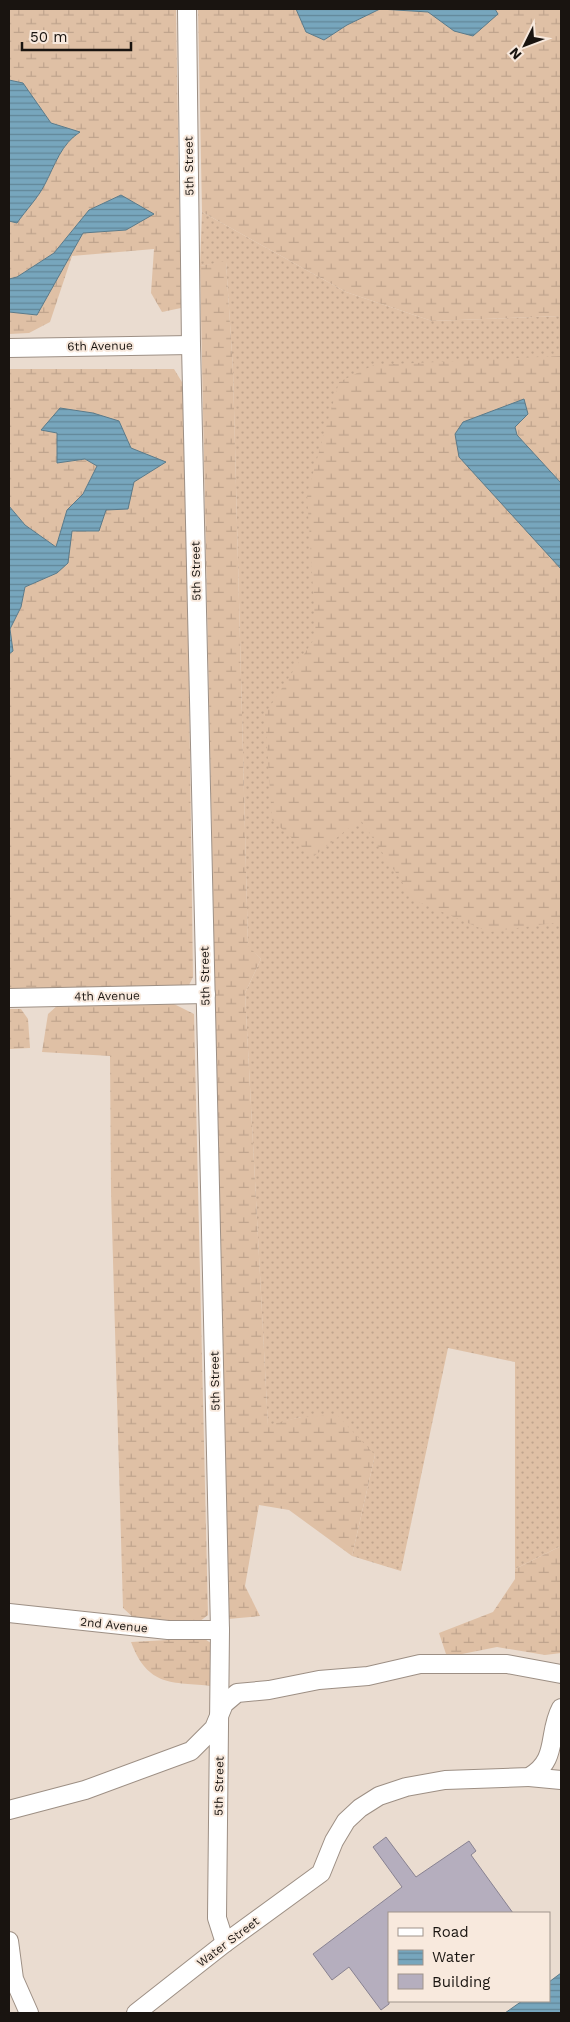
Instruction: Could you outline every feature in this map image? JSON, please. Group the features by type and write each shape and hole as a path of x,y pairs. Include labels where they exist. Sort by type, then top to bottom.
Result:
{"street":[{"name":"5th Street","path":"186,9 191,345 220,1630 217,1918 225,1942"},
{"name":"6th Avenue","path":"9,348 191,345"},
{"name":"4th Avenue","path":"9,998 206,994"},
{"name":"2nd Avenue","path":"9,1614 168,1630 220,1630"},
{"path":"9,1810 85,1790 180,1757 200,1744 220,1718 224,1704 237,1693 269,1690 319,1680 368,1676 410,1665 507,1664 561,1674"},
{"path":"529,1777 547,1762 552,1732 561,1708"},
{"path":"529,1777 561,1780"},
{"name":"Water Street","path":"136,2013 225,1942 321,1873 334,1841 346,1821 360,1808 379,1796 406,1787 445,1780 529,1777"},
{"path":"9,1940 14,1979 13,1995 9,2008"},
{"path":"14,1979 29,2013"}],"green space":[{"path":"9,9 176,9 181,308 162,312 151,293 154,249 72,256 50,322 29,333 9,334 9,312 37,315 83,233 126,230 121,195 89,210 54,253 17,277 9,279 9,221 17,223 42,189 63,149 79,132 51,123 23,83 9,80"},
{"path":"198,9 296,9 306,32 324,40 347,25 380,9 429,12 454,31 498,14 495,9 561,9 561,316 432,321 346,292 202,212"},
{"path":"202,212 346,292 432,321 561,316 561,1546 515,1569 515,1362 448,1348 401,1571 352,1556 375,1455 301,1417 268,1426 245,993 261,959 248,947 233,370 226,262 200,266"},
{"path":"226,261 233,370 248,946 261,959 245,993 268,1425 301,1417 337,1415 375,1455 352,1556 289,1510 259,1505 245,1586 260,1616 228,1619 200,266"},
{"path":"561,356 561,483 517,435 515,427 459,457 561,569 561,922 489,932 414,900 360,819 313,857 272,820 265,714 316,636 307,494 339,382 374,365"},
{"path":"9,369 174,369 185,387 193,977 187,989 9,992 9,654 13,651 10,629 21,607 25,587 57,573 72,531 106,510 131,448 119,421 42,430 57,433 85,459 98,466 83,494 67,510 56,547 25,525 9,506"},
{"path":"174,1004 194,1014 208,1615 195,1625 135,1619 123,1608 111,1191 110,1056 42,1052 48,1014 58,1005"},
{"path":"9,1009 21,1009 28,1019 30,1048 9,1049"},
{"path":"561,1546 561,1653 545,1655 497,1647 447,1657 439,1633 493,1612 515,1579 515,1569"},
{"path":"203,1638 211,1643 213,1686 173,1682 153,1675 138,1657 131,1642"}],"water":[{"path":"296,9 380,9 347,25 324,40 306,32"},
{"path":"380,9 495,9 498,14 473,36 454,31 428,12"},
{"path":"9,80 23,83 51,123 80,132 63,149 42,189 17,223 9,221"},
{"path":"121,195 154,214 126,230 83,233 37,315 9,312 9,279 17,277 54,253 89,210"},
{"path":"524,399 528,414 515,427 517,435 561,483 561,569 459,457 455,434 463,422"},
{"path":"60,408 93,413 119,421 131,448 166,462 134,482 128,509 106,510 99,531 72,531 68,563 57,573 25,587 21,607 10,629 13,651 9,654 9,506 25,525 56,547 67,510 83,494 97,466 85,459 57,463 57,433 41,430"},
{"path":"561,1973 561,2013 505,2013 521,2002 550,2002 550,1981"}],"building":[{"path":"386,1837 416,1877 469,1841 476,1851 471,1855 512,1912 388,1912 389,2004 381,2010 349,1967 332,1980 313,1954 402,1887 373,1847"}]}
